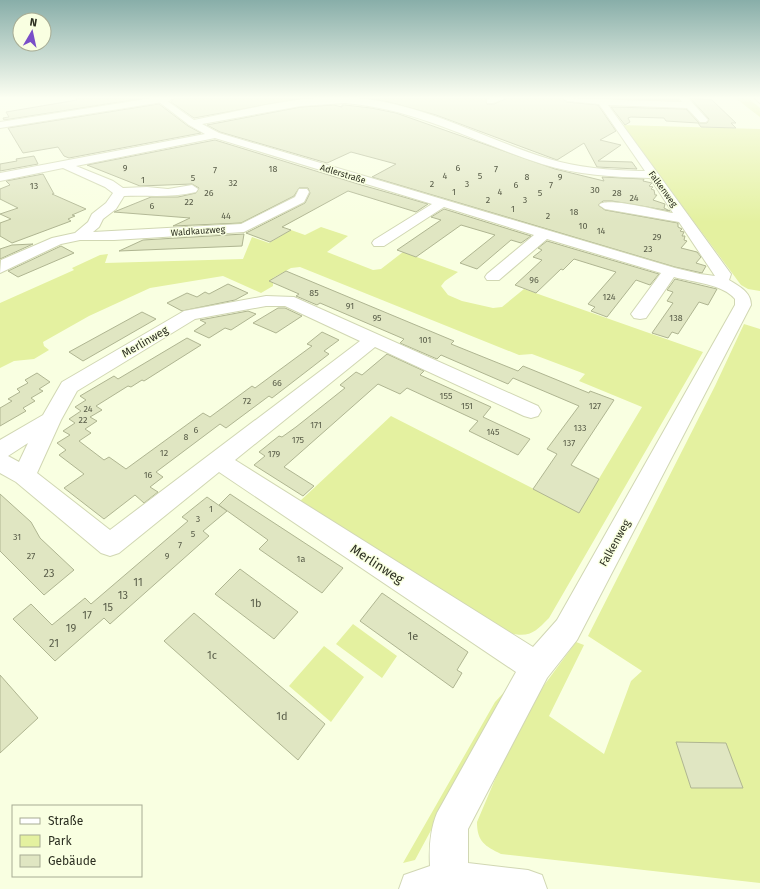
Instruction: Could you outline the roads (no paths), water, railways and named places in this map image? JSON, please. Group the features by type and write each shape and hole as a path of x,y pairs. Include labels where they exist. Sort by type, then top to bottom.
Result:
{"main road":[{"path":"0,177 193,139"},
{"name":"Adlerstraße","path":"230,139 670,271 699,279 720,281"},
{"path":"490,139 532,156 561,165 598,172 653,175"},
{"name":"Falkenweg","path":"435,885 448,854 450,826 536,667 568,630 744,305 740,294 720,281 723,278 723,274 628,139"},
{"path":"65,165 110,184 120,192 147,191 168,193 192,189"},
{"path":"80,236 94,224 97,217 111,206 120,192"},
{"name":"Waldkauzweg","path":"0,268 6,263 57,241 80,236 114,236 244,228 300,199 303,192"},
{"path":"379,242 442,203"},
{"name":"Falkenweg","path":"605,205 626,208 659,216 684,218"},
{"path":"493,277 545,233"},
{"path":"640,314 670,271"},
{"name":"Merlinweg","path":"24,476 50,420 69,387 190,315 266,301 288,301 531,410"},
{"path":"0,462 24,476 110,545 374,339"},
{"name":"Merlinweg","path":"0,450 50,420"},
{"name":"Merlinweg","path":"218,460 536,667"},
{"path":"435,885 528,889"}]}
